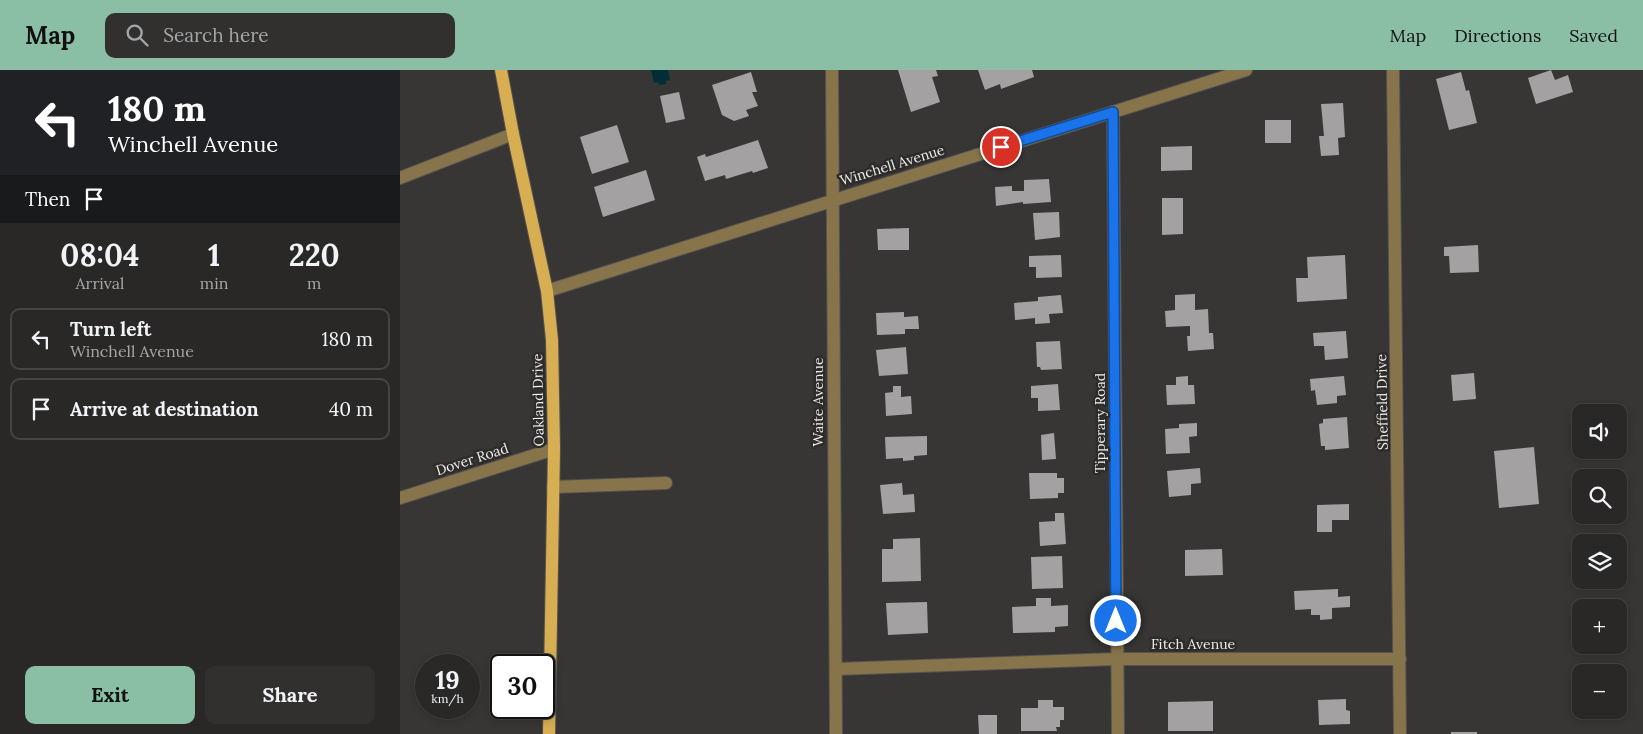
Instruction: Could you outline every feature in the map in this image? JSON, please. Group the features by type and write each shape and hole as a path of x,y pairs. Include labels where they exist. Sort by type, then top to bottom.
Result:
{"main road":[{"name":"Oakland Drive","path":"501,70 546,291 552,340 554,449 549,734"}],"street":[{"name":"Waite Avenue","path":"832,70 836,734"},
{"name":"Winchell Avenue","path":"546,291 1246,70"},
{"name":"Sheffield Drive","path":"1393,70 1400,734"},
{"name":"Tipperary Road","path":"1113,112 1118,734"},
{"path":"400,178 513,134"},
{"name":"Dover Road","path":"400,498 554,449"},
{"path":"553,487 666,483"},
{"name":"Fitch Avenue","path":"836,669 1116,659 1400,659"}],"water":[{"path":"651,70 668,70 670,80 666,81 666,84 659,85 658,82 654,83"}],"building":[{"path":"898,70 936,70 938,76 932,77 940,102 911,112"},
{"path":"978,70 1032,70 1034,77 1001,89 1000,84 985,90"},
{"path":"1551,70 1555,80 1568,75 1573,92 1536,104 1528,78"},
{"path":"751,72 757,92 752,92 758,106 746,110 749,116 734,121 722,115 712,85"},
{"path":"1461,72 1466,91 1469,90 1477,123 1449,130 1436,79"},
{"path":"679,92 685,119 666,123 660,96"},
{"path":"1343,103 1345,137 1338,138 1339,155 1321,156 1319,136 1324,136 1321,104"},
{"path":"1265,120 1291,120 1291,143 1265,143"},
{"path":"617,125 629,162 592,174 580,137"},
{"path":"758,140 768,168 726,179 725,175 705,181 697,157 705,154 706,157"},
{"path":"1192,146 1192,170 1161,171 1161,147"},
{"path":"646,170 655,200 603,217 594,187"},
{"path":"1049,179 1051,202 1023,204 1023,202 996,206 995,187 1012,186 1012,191 1024,191 1024,180"},
{"path":"1162,198 1183,198 1183,234 1162,235"},
{"path":"1059,212 1060,237 1035,240 1033,213"},
{"path":"909,228 909,250 878,250 877,229"},
{"path":"1478,245 1479,272 1450,273 1449,256 1444,256 1444,247"},
{"path":"1061,255 1062,277 1036,278 1036,267 1029,267 1029,256"},
{"path":"1345,255 1347,299 1297,302 1296,278 1308,278 1307,257"},
{"path":"1195,294 1195,310 1208,309 1209,333 1213,333 1214,349 1188,351 1187,336 1190,336 1190,326 1166,327 1165,311 1175,310 1175,295"},
{"path":"1061,295 1063,313 1049,314 1050,323 1035,324 1035,318 1015,320 1014,303 1038,301 1038,297"},
{"path":"904,312 904,317 918,316 919,329 905,329 905,334 877,335 876,313"},
{"path":"1346,331 1348,358 1325,360 1324,346 1314,346 1313,333"},
{"path":"1060,341 1062,369 1041,370 1040,367 1037,367 1036,342"},
{"path":"906,347 908,374 879,376 876,350"},
{"path":"1474,373 1476,399 1453,401 1451,375"},
{"path":"1188,376 1188,385 1194,385 1195,404 1167,405 1166,385 1176,385 1176,377"},
{"path":"1344,376 1346,395 1337,396 1337,403 1317,405 1315,390 1311,391 1310,379"},
{"path":"1058,384 1060,410 1038,411 1038,398 1031,398 1031,386"},
{"path":"893,386 901,386 901,397 911,396 912,414 886,416 885,393 893,392"},
{"path":"1347,417 1349,448 1325,450 1325,446 1321,446 1319,424 1323,423 1323,419"},
{"path":"1197,423 1197,436 1189,437 1190,453 1166,454 1165,429 1179,428 1179,424"},
{"path":"1054,433 1056,459 1042,460 1041,435"},
{"path":"927,436 927,455 914,456 914,460 903,461 903,458 886,459 885,437"},
{"path":"1534,447 1539,504 1499,508 1494,451"},
{"path":"1200,468 1201,483 1191,484 1191,495 1169,497 1167,471"},
{"path":"1029,473 1057,473 1057,478 1064,478 1064,493 1058,493 1058,498 1030,499"},
{"path":"902,483 903,495 914,494 915,512 883,514 880,485"},
{"path":"1349,504 1349,520 1332,520 1332,532 1317,532 1317,505"},
{"path":"1055,513 1064,513 1066,544 1040,546 1039,522 1055,521"},
{"path":"920,538 921,581 882,582 882,549 893,549 893,539"},
{"path":"1222,549 1223,575 1185,576 1185,550"},
{"path":"1062,556 1063,588 1032,589 1031,557"},
{"path":"1338,589 1338,597 1350,596 1350,607 1332,608 1332,619 1320,620 1320,615 1311,615 1311,609 1295,610 1294,591"},
{"path":"1036,598 1051,598 1051,606 1068,605 1068,626 1055,627 1055,632 1013,633 1012,607 1036,606"},
{"path":"927,602 928,633 888,635 886,603"},
{"path":"1346,699 1346,710 1350,711 1350,724 1319,725 1318,700"},
{"path":"1038,700 1053,700 1053,707 1064,707 1064,720 1060,720 1060,727 1056,727 1057,731 1021,731 1021,708 1038,708"},
{"path":"1213,701 1213,731 1168,731 1168,702"},
{"path":"978,715 997,715 997,734 979,734"},
{"path":"1451,732 1477,732 1477,734 1451,734"}],"route":[{"path":"1001,147 1113,112 1116,621"}]}
